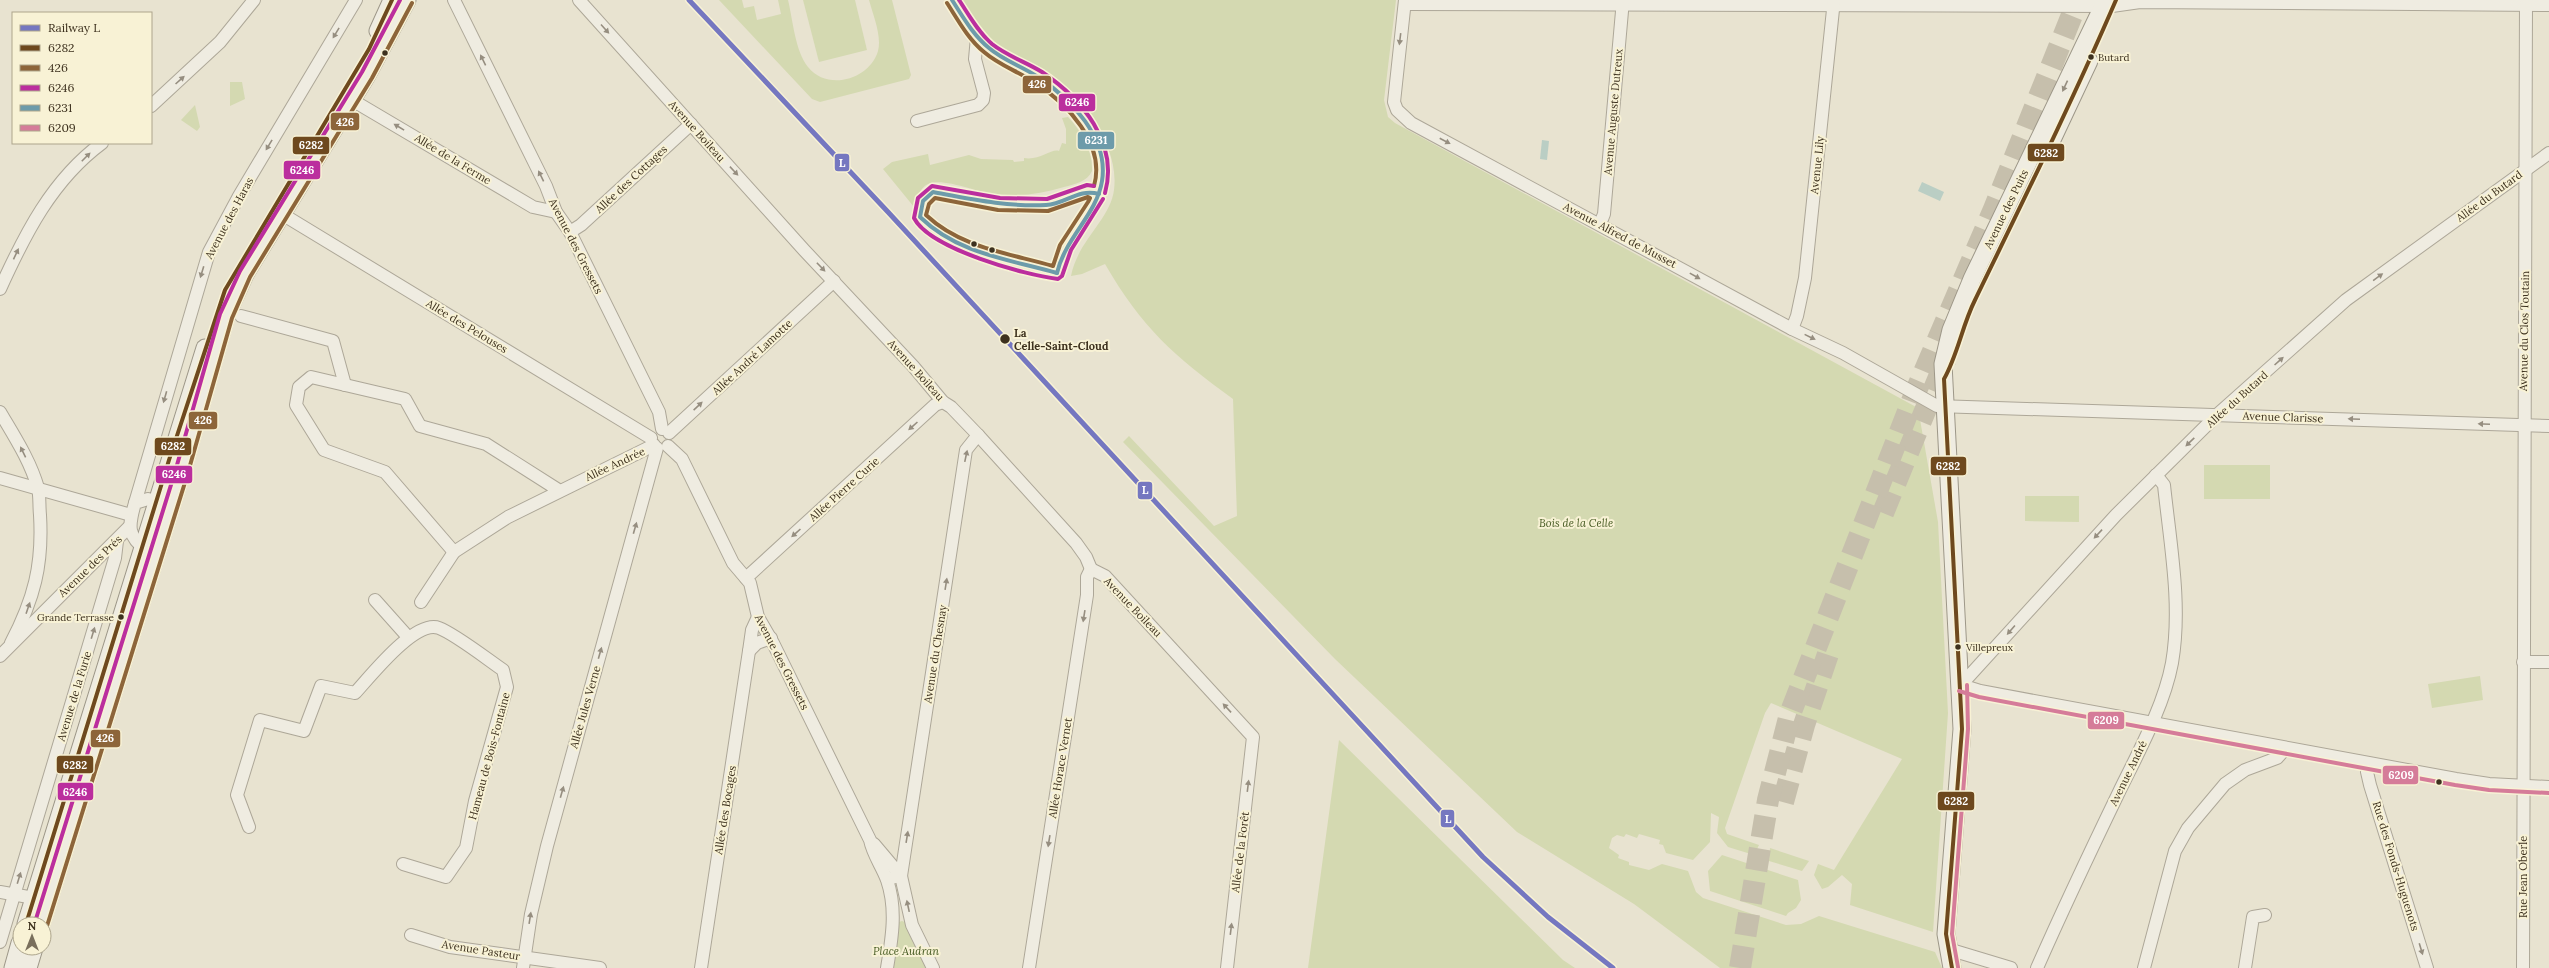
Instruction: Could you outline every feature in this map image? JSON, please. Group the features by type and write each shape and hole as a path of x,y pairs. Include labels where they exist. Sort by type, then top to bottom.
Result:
{"main road":[{"path":"43,916 225,290 328,120 369,49 392,0"},
{"path":"163,503 226,316 245,274 352,100 407,0"},
{"name":"Avenue des Puits","path":"1952,968 1946,934 1962,729 1961,685 1944,407 1943,364 1945,351 1958,313 2109,3"},
{"path":"28,916 149,552"},
{"path":"12,968 16,956"},
{"path":"28,968 32,956"}],"street":[{"path":"152,105 220,42 254,0"},
{"name":"Avenue des Haras","path":"129,527 134,503 210,252 239,196 356,0"},
{"name":"Avenue des Gressets","path":"454,0 546,186 556,212 570,232 659,412 666,431 671,438 658,444"},
{"name":"Avenue Boileau","path":"579,0 941,398 942,402 951,407 978,435 1081,549 1090,569 1105,576 1253,737"},
{"path":"917,121 978,104 983,100 984,93 974,49 977,37 952,0"},
{"path":"1405,2 2526,2 2549,5"},
{"name":"Avenue Alfred de Musset","path":"1405,2 1394,90 1397,110 1410,123 1792,328 1843,353 1931,404 1944,407"},
{"name":"Avenue Auguste Dutreux","path":"1600,224 1604,214 1623,2"},
{"name":"Avenue Lily","path":"1792,328 1797,316 1805,278 1834,2"},
{"name":"Avenue du Clos Toutain","path":"2523,786 2523,425 2526,2"},
{"name":"Allée de la Ferme","path":"352,100 533,207 556,212"},
{"name":"Allée des Cottages","path":"570,232 581,225 691,124"},
{"path":"0,289 32,222 68,175 101,144"},
{"name":"Allée du Butard","path":"1961,685 2116,514 2218,414 2346,300 2526,168 2549,153"},
{"name":"Allée des Pelouses","path":"282,214 658,444"},
{"name":"Allée André Lamotte","path":"658,444 654,432 666,431 834,281"},
{"path":"241,316 333,341 345,385"},
{"path":"421,602 454,552 385,472 324,450 296,405 299,387 311,378 404,399 420,426 486,444 560,491"},
{"name":"Allée Pierre Curie","path":"746,578 935,405 942,402"},
{"name":"Avenue Clarisse","path":"1944,407 2218,414 2549,426"},
{"path":"0,412 24,452 38,488 41,530 39,567 27,611 11,643"},
{"name":"Avenue du Chesnay","path":"901,876 966,450 978,435"},
{"name":"Avenue des Gressets","path":"658,444 682,458 733,563 751,586 758,617 771,638 870,840 901,876 912,925 933,968"},
{"name":"Allée Andrée","path":"454,552 508,517 577,482 658,444"},
{"name":"Allée Jules Verne","path":"524,962 531,914 547,846 658,444"},
{"name":"Avenue André","path":"2037,968 2074,885 2152,723 2172,664 2176,622 2164,485 2156,475"},
{"path":"0,478 131,515"},
{"path":"134,503 148,499 163,503"},
{"path":"129,527 135,541 149,552"},
{"name":"Avenue des Prés","path":"0,656 11,643 117,541 129,527"},
{"name":"Avenue de la Furie","path":"0,942 115,558 117,541"},
{"name":"Allée Horace Vernet","path":"1029,968 1087,595 1087,577 1090,569"},
{"path":"375,600 408,637"},
{"name":"Allée des Bocages","path":"701,968 752,630 758,617"},
{"name":"Hameau de Bois-Fontaine","path":"249,827 237,795 260,720 304,730 321,686 355,693 408,637 425,628 438,628 503,670 507,688 475,801 466,848 446,877 403,864"},
{"path":"749,651 757,643 771,638"},
{"path":"2523,662 2549,662"},
{"path":"1961,685 1980,691 2369,764 2489,784 2549,787"},
{"name":"Allée de la Forêt","path":"1227,968 1253,737"},
{"path":"2144,968 2175,851 2188,828 2224,784 2245,770 2277,758 2285,749"},
{"name":"Rue des Fonds-Huguenots","path":"2369,764 2367,772 2370,785 2427,968"},
{"name":"Rue Jean Oberle","path":"2523,786 2523,968"},
{"name":"Avenue des Gressets","path":"870,840 872,850 888,885"},
{"path":"887,968 893,924 888,885 901,876"},
{"path":"0,892 14,893 34,898"},
{"path":"2244,968 2253,917 2265,915"},
{"path":"893,924 902,922 912,925"},
{"name":"Avenue Pasteur","path":"411,935 450,947 524,962 600,968"},
{"path":"1948,949 2011,968"}],"green space":[{"path":"719,0 742,0 744,8 754,6 757,20 781,14 778,0 788,0 797,44 808,67 816,75 826,79 837,80 848,79 858,75 874,61 878,51 879,39 869,0 892,0 911,75 909,79 820,102 812,99"},
{"path":"803,0 855,0 867,50 819,62"},
{"name":"Bois de la Celle","path":"955,0 1396,0 1384,100 1388,117 1395,123 1918,408 1938,522 1948,713 1933,932 1850,905 1852,884 1842,875 1828,887 1822,889 1814,875 1818,864 1834,870 1902,759 1771,703 1765,713 1725,828 1727,834 1759,845 1754,855 1728,847 1717,833 1719,817 1711,813 1710,842 1693,860 1666,853 1663,845 1659,844 1660,840 1639,834 1637,838 1626,834 1624,837 1617,835 1612,838 1609,848 1619,855 1618,858 1629,862 1629,865 1649,870 1662,864 1688,871 1696,892 1703,898 1786,925 1801,924 1819,916 1935,952 1942,968 1720,968 1634,904 1517,832 1335,659 1123,442 1129,436 1214,526 1237,516 1233,399 1193,369 1146,324 1132,306 1105,264 1082,274 1071,276 1080,252 1107,211 1114,190 1114,172 1104,138 1082,108 1055,83 1036,69 1001,52 990,43 973,26"},
{"path":"230,82 242,82 245,99 230,106"},
{"path":"195,105 200,127 197,131 181,120"},
{"path":"1068,117 1086,142 1092,164 1092,171 1090,175 1084,180 1072,185 1038,193 1012,195 987,193 942,182 934,182 922,188 914,207 883,169 892,162 928,154 930,165 969,155 981,159 1013,160 1014,162 1024,161 1024,158 1035,158 1053,151 1059,151 1062,143 1066,144 1066,129 1062,118"},
{"path":"2204,465 2270,465 2270,499 2204,499"},
{"path":"2025,496 2079,496 2079,522 2025,521"},
{"path":"2480,676 2483,700 2432,708 2428,684"},
{"path":"1339,740 1563,960 1575,968 1308,968"},
{"path":"1770,848 1809,861 1802,871 1769,861"},
{"path":"1722,855 1798,880 1801,900 1796,908 1786,916 1710,891 1708,871"},
{"name":"Place Audran","path":"902,921 912,925 933,968 887,968 893,924"}],"shaded area":[{"path":"1542,140 1549,141 1547,160 1540,159"},
{"path":"1922,182 1944,192 1940,201 1918,191"}],"tunnel":[{"path":"1740,968 1768,800 1790,714 1916,391 1994,209 2078,0"},
{"path":"1883,513 1946,360"},
{"path":"1783,802 1804,725 1829,651"}],"rail line":[{"name":"L","path":"689,0 888,212 1483,857 1548,917 1613,968"}],"transit line":[{"name":"6282","path":"28,916 169,460 225,290 369,49 392,0"},
{"name":"6246","path":"37,916 175,472 220,314 240,271 362,72 400,0"},
{"name":"6231","path":"952,0 973,32 983,43 995,53 1051,86 1075,108 1094,135 1100,150 1103,165 1102,181 1099,193 1088,215 1067,248 1057,273"},
{"name":"6246","path":"959,0 978,29 992,44 1042,72 1071,95 1083,109 1094,124 1102,140 1107,157 1108,175 1105,193"},
{"name":"6282","path":"1952,968 1946,934 1962,729 1944,379 1953,360 1971,310 2065,114 2116,0"},
{"name":"426","path":"50,916 187,476 232,318 250,277 372,78 412,3"},
{"name":"426","path":"947,3 959,23 978,47 996,61 1028,78 1047,91 1071,113 1089,140 1094,155 1096,170 1094,186"},
{"name":"6246","path":"1094,186 1087,185 1047,199 1000,198 932,186 918,198 914,218 923,229 939,240 958,250 1002,266 1043,277 1058,279 1062,276 1071,250 1103,199"},
{"name":"6231","path":"1057,273 984,254 951,239 920,217 923,201 933,192 1004,204 1046,205 1060,202 1085,193 1099,194"},
{"name":"426","path":"1088,197 1090,198 1088,202 1060,245 1053,266 1002,253 970,242 954,235 926,215 929,204 935,198 998,210 1048,211 1088,197"},
{"name":"6209","path":"1958,967 1952,934 1968,729 1967,685"},
{"name":"6209","path":"1959,691 1979,697 2455,785 2489,790 2549,793"}],"place":[{"name":"Butard","path":"2091,57"},
{"name":"La Celle-Saint-Cloud","path":"1005,339"},
{"name":"Grande Terrasse","path":"121,617"},
{"name":"Villepreux","path":"1958,647"}]}
